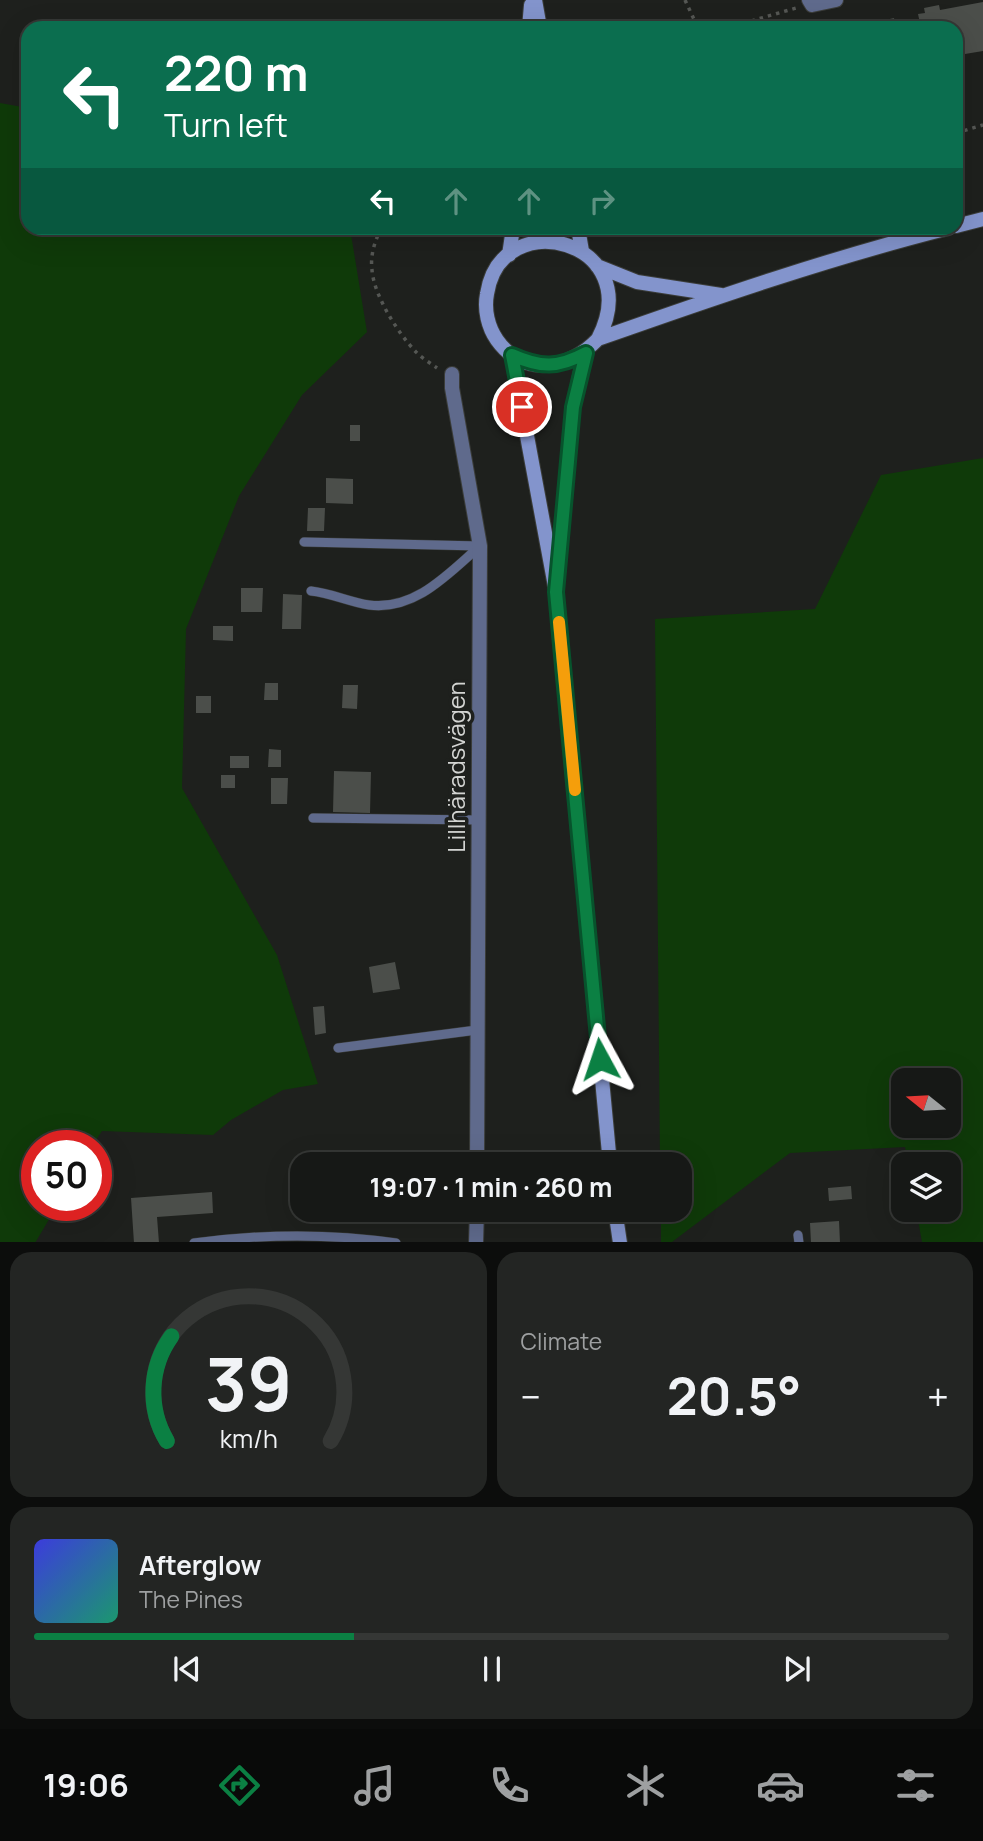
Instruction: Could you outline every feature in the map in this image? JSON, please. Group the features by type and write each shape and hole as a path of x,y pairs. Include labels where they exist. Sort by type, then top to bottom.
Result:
{"main road":[{"path":"530,21 533,0"},
{"path":"533,0 538,21"},
{"path":"963,224 983,219"},
{"path":"509,255 512,235"},
{"path":"579,235 582,251"},
{"path":"598,339 723,295 921,235"},
{"path":"542,241 563,243 582,251 597,266 607,285 610,305 606,323 598,339 586,353 570,362 552,365 531,363 512,355 497,340 488,322 485,303 488,285 496,268 509,255 524,246 542,241"},
{"path":"597,266 637,282 723,295"},
{"path":"556,592 573,407 586,353"},
{"path":"512,355 556,592 609,1152"},
{"path":"617,1222 620,1242"}],"street":[{"path":"810,3 836,0"},
{"name":"Lillhäradsvägen","path":"452,374 452,388 480,546 477,1152"},
{"path":"476,1242 477,1222"}],"lane":[{"path":"304,542 480,546"},
{"path":"311,591 367,605 392,606 430,590 480,546"},
{"path":"313,818 479,820"},
{"path":"338,1048 477,1030"},
{"path":"194,1242 244,1236 300,1235 396,1242"}],"path":[{"path":"685,0 695,21"},
{"path":"750,21 810,3"},
{"path":"963,131 983,125"},
{"path":"378,235 374,244 372,270 391,319 416,352 443,372 452,374"}],"green space":[{"path":"0,103 21,107 21,235 351,235 367,332 302,395 239,496 186,629 182,788 277,955 318,1084 283,1090 231,1120 213,1135 112,1130 21,1130 21,1221 48,1221 36,1242 0,1242"},
{"path":"983,458 983,1242 922,1242 918,1222 961,1222 961,1152 906,1152 905,1147 790,1153 672,1242 661,1242 661,1222 692,1222 692,1152 660,1152 655,619 815,609 881,475"}],"building":[{"path":"983,2 983,51 965,54 963,21 920,21 918,14 925,13 924,8 939,5 940,10"},
{"path":"350,425 360,425 360,441 350,441"},
{"path":"326,478 353,479 353,504 326,503"},
{"path":"308,508 325,508 324,531 307,531"},
{"path":"241,588 263,588 262,612 241,612"},
{"path":"283,594 302,595 301,629 282,629"},
{"path":"213,626 233,626 233,641 213,640"},
{"path":"265,683 278,683 278,700 264,700"},
{"path":"343,685 358,685 357,709 342,708"},
{"path":"196,696 211,696 211,713 196,713"},
{"path":"269,749 281,750 281,767 268,767"},
{"path":"230,756 249,756 249,768 230,768"},
{"path":"334,771 371,772 370,813 333,812"},
{"path":"221,775 235,775 235,788 221,788"},
{"path":"271,778 288,778 287,804 271,804"},
{"path":"395,962 400,989 373,993 369,967"},
{"path":"324,1006 326,1033 315,1035 313,1007"},
{"path":"851,1186 852,1199 829,1201 828,1188"},
{"path":"212,1192 213,1213 157,1217 159,1242 134,1242 131,1198"},
{"path":"839,1221 840,1242 811,1242 810,1223"}],"slow traffic":[{"path":"559,622 575,790"}],"route":[{"path":"522,407 512,355 531,363 552,365 570,362 586,353 573,407 556,592 600,1059"}]}
